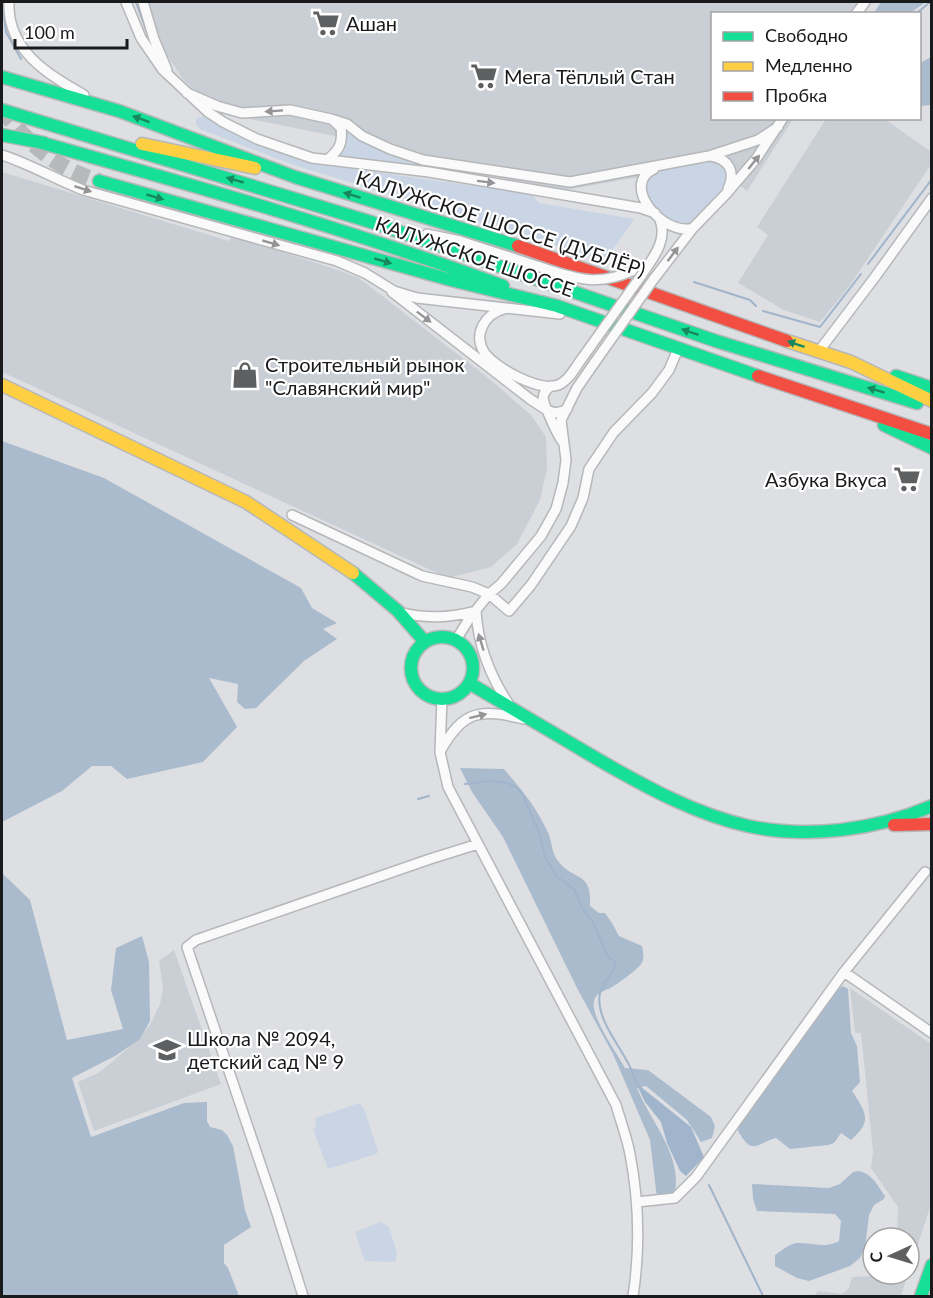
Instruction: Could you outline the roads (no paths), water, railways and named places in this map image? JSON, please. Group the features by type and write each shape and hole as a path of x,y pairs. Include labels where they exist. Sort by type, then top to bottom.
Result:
{"main road":[{"path":"2,65 295,177"},
{"path":"2,77 119,111"},
{"name":"КАЛУЖСКОЕ ШОССЕ","path":"2,110 371,222 706,337 932,408"},
{"name":"КАЛУЖСКОЕ ШОССЕ (ДУБЛЁР)","path":"51,126 295,177 476,232 932,388"},
{"name":"КАЛУЖСКОЕ ШОССЕ","path":"2,129 273,208 416,254 678,349 853,410 932,434"},
{"path":"2,135 44,143"},
{"path":"99,181 452,280 557,306"},
{"path":"851,362 932,401"},
{"path":"2,385 246,502 356,575 398,611 425,642"},
{"path":"853,410 932,448"},
{"path":"440,637 456,640 466,648 472,659 473,671 469,683 458,695 442,699 424,694 416,685 411,674 413,656 425,642 440,637"},
{"path":"469,683 634,782 713,818 758,829 822,832 900,819 932,806"},
{"path":"875,824 932,824"},
{"path":"921,1296 932,1265"}],"street":[{"path":"9,2 11,25 27,55 39,67 96,102"},
{"path":"126,2 148,51 172,78 223,122 257,139 312,158 393,166 641,208 657,215 673,227 693,228"},
{"path":"143,2 154,39 172,78"},
{"path":"187,93 217,106 242,113 290,110 331,119 347,124 362,136 382,145 423,160 561,180 584,180 709,156 758,141 780,123"},
{"path":"327,160 338,151 343,141 341,128 331,119"},
{"path":"456,640 489,594 501,584 541,536 556,509 566,460 561,420 568,405 595,362 653,280 693,228 756,159 780,123"},
{"path":"2,155 30,165 83,190 337,261 356,268 394,291 417,298 588,317"},
{"path":"709,156 720,158 728,164 732,177 726,194"},
{"path":"565,446 552,426 543,395 554,385 567,378 583,357 636,273 653,257 662,241 663,231 657,215 640,190 645,173 664,165"},
{"path":"819,351 932,198"},
{"path":"371,222 460,241 574,278 608,280 636,273"},
{"path":"378,281 524,394 553,413 558,413 568,405"},
{"path":"456,340 463,344 471,344 477,340 481,327 490,316 497,311 510,308"},
{"path":"480,333 481,346 489,358 521,380 533,385 554,385 568,391 568,405"},
{"path":"292,515 422,576 472,587 489,594 509,611 531,585 571,526 583,498 588,469 614,432 669,370 678,349"},
{"path":"398,611 433,618 456,616 476,610"},
{"path":"476,610 479,638 490,669 498,688 513,709"},
{"path":"442,699 440,752 444,778 616,1106 630,1153 637,1203 637,1271 633,1296"},
{"path":"440,752 455,727 471,717 494,713 531,720"},
{"path":"303,1296 187,947 196,940 478,844"},
{"path":"637,1203 675,1198 696,1177 844,972 925,872"},
{"path":"844,972 932,1033"}],"waterway":[{"path":"2,2 6,32 21,59"},
{"path":"136,2 151,44"},
{"path":"918,12 930,2"},
{"path":"868,264 932,179"},
{"path":"763,311 820,327 861,274"},
{"path":"694,282 750,300 756,306"},
{"path":"465,784 488,781 508,783 522,794 539,832 545,857 556,876 574,889 582,908 593,922 608,957 616,964 603,985 599,1002 608,1030 638,1084"},
{"path":"418,799 429,796"},
{"path":"709,1185 763,1296"}],"tunnel":[{"path":"2,109 33,144 56,162 99,181"}],"place":[{"name":"Ашан","path":"326,23"},
{"name":"Мега Тёплый Cтан","path":"484,76"},
{"name":"Строительный рынок \"Славянский мир\"","path":"245,375"},
{"name":"Азбука Вкуса","path":"907,479"},
{"name":"Школа № 2094, детский сад № 9","path":"167,1050"}]}
